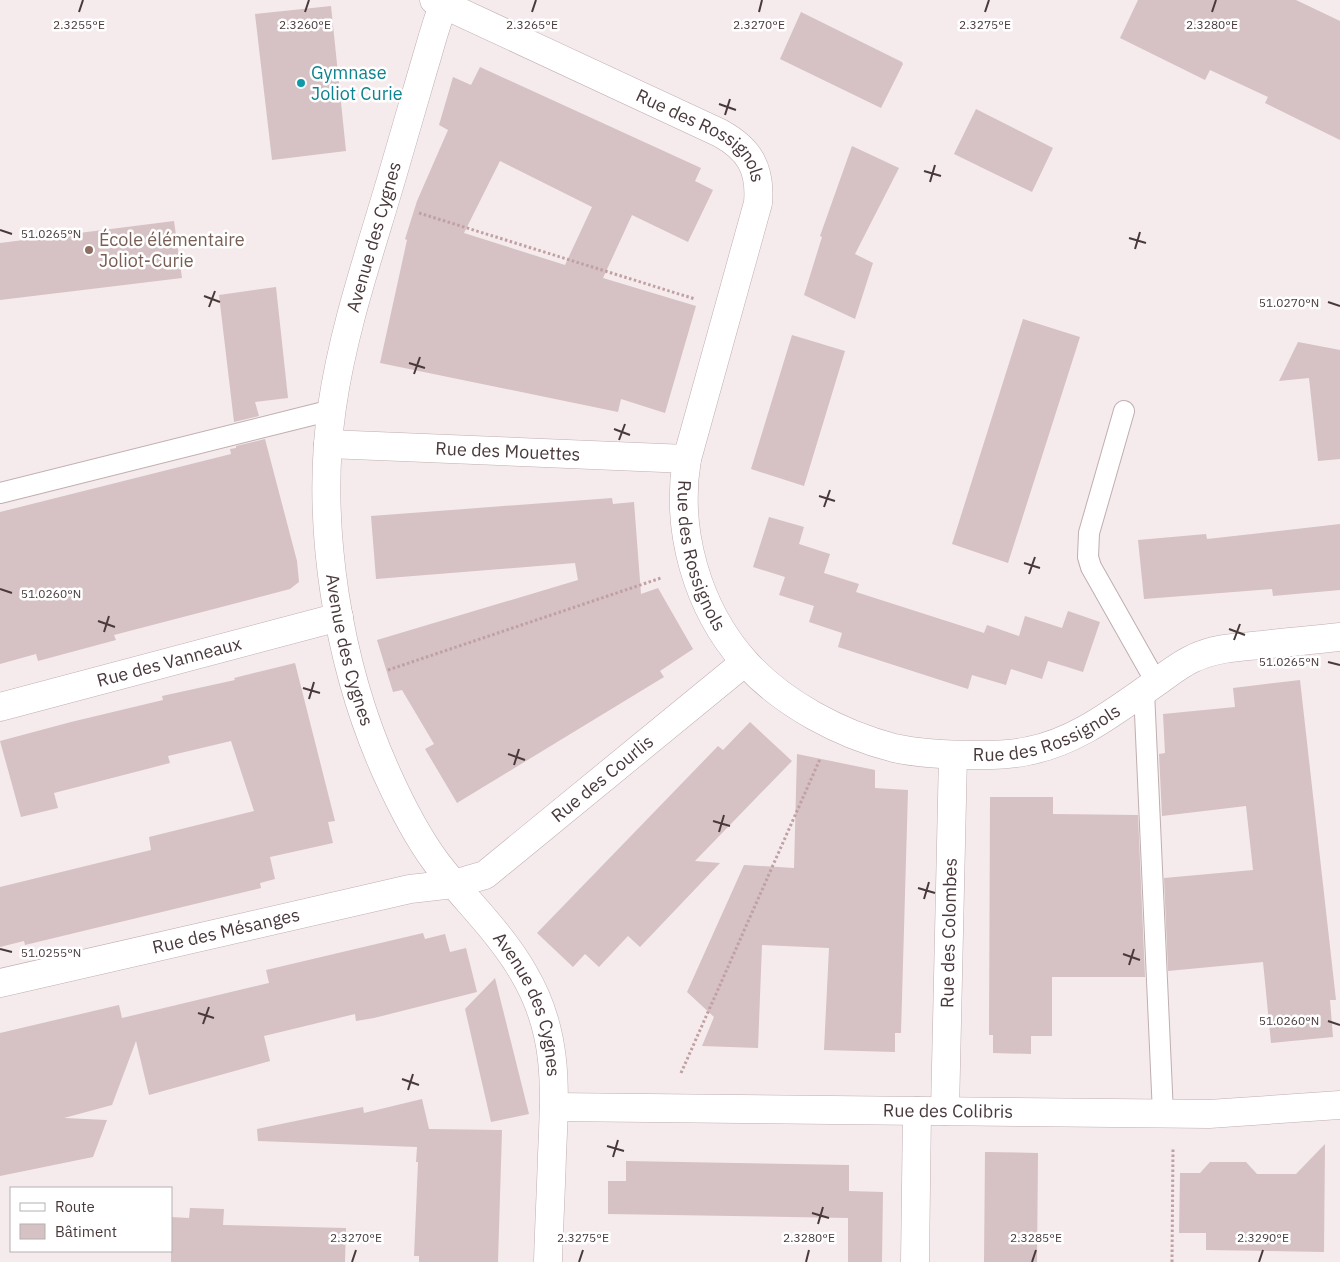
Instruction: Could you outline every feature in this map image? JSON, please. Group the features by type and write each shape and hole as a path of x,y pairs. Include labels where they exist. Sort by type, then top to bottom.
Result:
{"street":[{"name":"Avenue des Cygnes","path":"441,1 348,329 332,410 327,470 331,570 339,618 364,717 374,745 398,798 436,861 515,958 532,987 544,1019 549,1036 553,1071 554,1107 548,1262"},
{"name":"Rue des Rossignols","path":"441,1 720,133 736,142 754,165 759,183 756,212 687,459 684,506 688,541 694,568 714,618 744,662 786,697 835,726 896,748 952,755 1010,754 1066,741 1097,723 1194,658 1214,651 1238,647 1339,644"},
{"name":"Rue des Mouettes","path":"328,444 687,459"},
{"name":"Rue des Vanneaux","path":"0,707 339,618"},
{"name":"Rue des Courlis","path":"454,884 485,875 744,662"},
{"name":"Rue des Colombes","path":"945,1111 952,755"},
{"name":"Rue des Mésanges","path":"0,983 410,889 454,884"},
{"name":"Rue des Colibris","path":"554,1107 1168,1114 1249,1112 1340,1105"},
{"path":"915,1262 917,1111"}],"lane":[{"path":"0,493 332,410"},
{"path":"1124,411 1090,526 1087,545 1088,557 1092,567 1150,687 1168,1114"}],"path":[{"path":"384,202 729,310"},
{"path":"354,681 694,568"},
{"path":"666,1108 835,726"},
{"path":"1168,1114 1172,1262"}],"building":[{"path":"1138,0 1296,0 1340,21 1340,140 1265,103 1268,97 1210,70 1205,80 1120,38"},
{"name":"Gymnase Joliot Curie","path":"331,6 346,151 272,160 255,14"},
{"path":"801,12 902,62 903,64 881,108 780,59"},
{"path":"480,67 701,168 695,181 713,190 688,242 632,215 603,278 696,306 665,413 621,399 618,412 380,363 407,240 405,239 417,201 448,130 439,125 453,77 471,85","holes":["500,161 592,207 565,265 464,233"]},
{"path":"976,109 1053,148 1032,192 954,154"},
{"path":"852,146 899,168 855,254 873,263 855,319 804,295 822,237 820,236"},
{"path":"174,221 182,278 0,300 0,243"},
{"path":"276,287 288,398 255,402 259,416 234,422 219,295"},
{"path":"1023,319 1080,337 1008,563 952,544"},
{"path":"792,335 845,351 804,486 751,469"},
{"path":"1298,342 1340,350 1340,459 1318,461 1309,378 1279,381"},
{"path":"265,439 297,561 299,582 290,589 114,635 116,640 38,661 36,654 0,664 0,512 231,454 230,449 236,448 236,446"},
{"path":"612,498 613,504 634,502 641,594 658,588 693,649 660,671 664,677 457,803 425,749 434,744 402,690 393,692 377,640 578,580 575,563 376,579 371,516"},
{"path":"769,517 804,527 799,544 830,554 824,573 859,584 856,592 984,633 987,625 1019,636 1025,616 1062,628 1068,611 1100,622 1083,672 1048,661 1042,679 1011,669 1006,685 972,675 968,689 838,647 842,633 809,622 814,606 779,595 785,577 753,567"},
{"path":"1340,524 1340,590 1273,596 1272,589 1144,599 1138,540 1206,534 1207,539"},
{"path":"295,663 335,821 328,822 333,843 270,857 275,879 260,883 261,888 25,945 24,941 0,947 0,887 151,850 149,837 254,811 231,741 168,756 170,763 54,793 58,808 21,817 0,741 163,700 162,696 235,680 234,678"},
{"path":"1300,680 1336,1000 1330,1000 1333,1037 1271,1043 1263,962 1168,971 1164,878 1253,870 1246,806 1162,816 1159,754 1165,753 1163,714 1235,707 1233,688"},
{"path":"750,722 792,761 695,861 720,863 640,947 628,936 599,967 585,954 573,967 537,933 718,746 723,750"},
{"path":"797,754 875,770 875,788 908,790 901,1033 895,1033 895,1052 824,1050 829,948 762,945 758,1048 702,1046 714,1017 687,992 744,865 794,868"},
{"path":"990,797 1053,797 1053,814 1138,815 1145,977 1052,977 1052,1036 1031,1036 1031,1054 993,1053 993,1035 989,1035"},
{"path":"423,933 425,939 445,934 450,952 466,948 477,992 374,1018 356,1021 355,1014 264,1036 270,1061 149,1095 136,1041 112,1105 64,1118 107,1120 93,1157 0,1176 0,1033 119,1005 122,1018 269,983 266,970"},
{"path":"495,978 529,1114 491,1122 465,1009"},
{"path":"422,1099 429,1129 502,1130 498,1262 419,1262 419,1256 414,1256 417,1147 258,1141 257,1129 363,1107 364,1113"},
{"path":"1325,1144 1324,1252 1206,1250 1206,1233 1179,1233 1180,1173 1200,1173 1210,1162 1246,1162 1257,1174 1296,1174"},
{"path":"985,1152 1038,1153 1037,1262 984,1262"},
{"path":"626,1161 849,1165 849,1191 883,1192 882,1262 848,1262 848,1218 608,1214 608,1181 626,1181"},
{"path":"190,1208 224,1209 223,1225 346,1228 345,1262 171,1262 172,1217 189,1218"}],"place":[{"name":"Gymnase Joliot Curie","path":"301,83"},
{"name":"École élémentaire Joliot-Curie","path":"89,250"}]}
